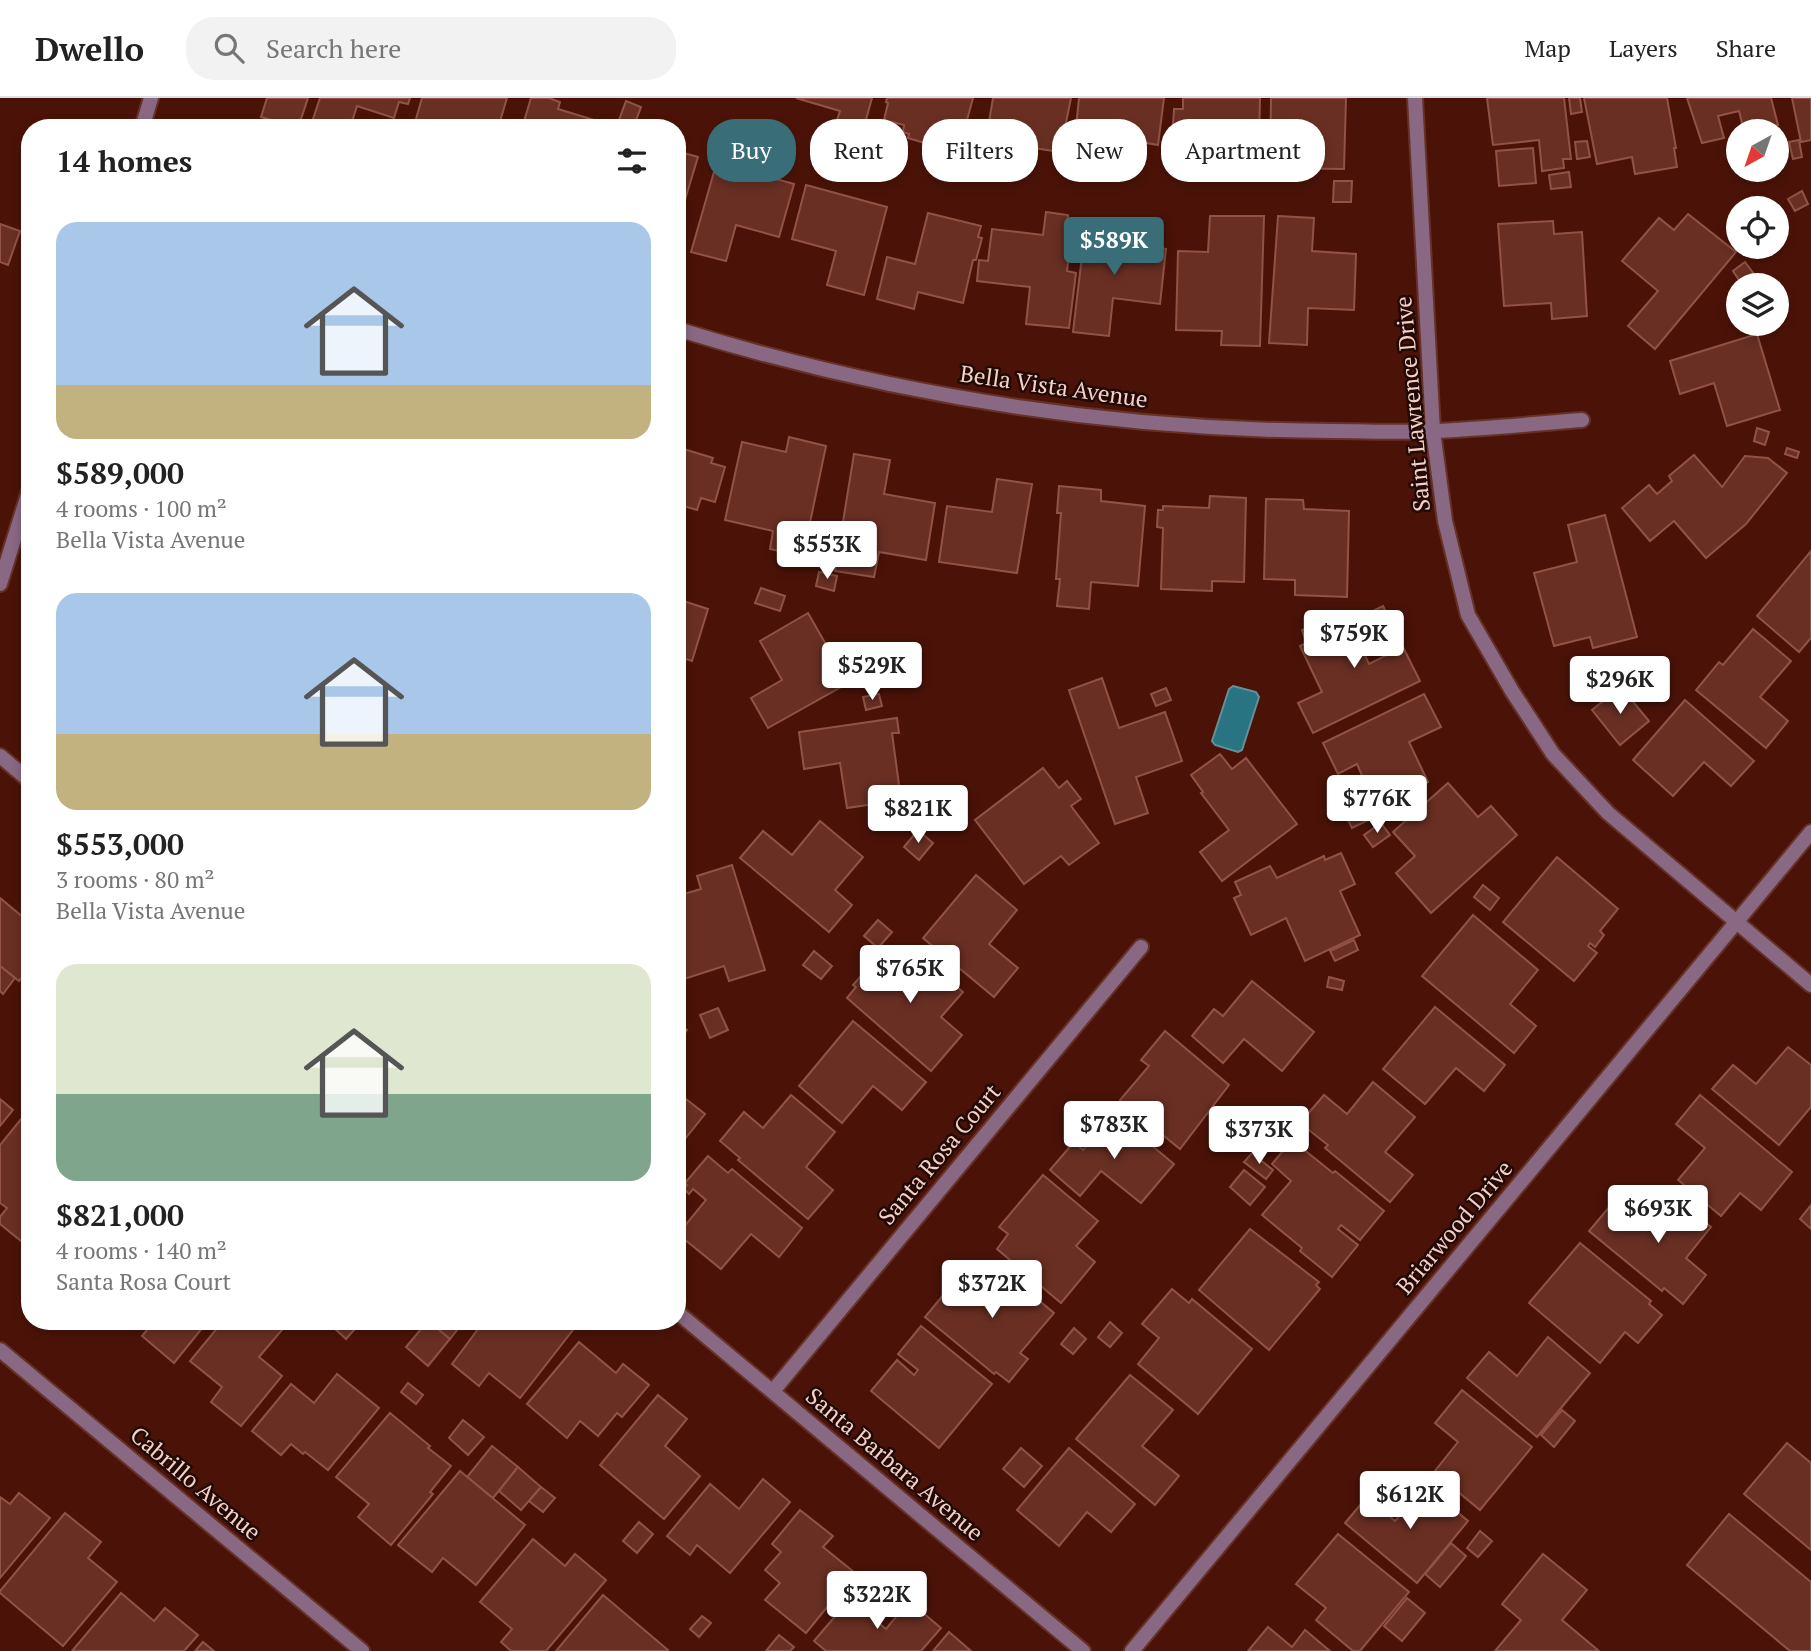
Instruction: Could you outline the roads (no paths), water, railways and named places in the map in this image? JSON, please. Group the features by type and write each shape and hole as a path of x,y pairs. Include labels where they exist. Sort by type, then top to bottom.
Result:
{"street":[{"path":"145,119 151,98"},
{"name":"Saint Lawrence Drive","path":"1415,98 1433,431 1445,521 1468,615 1512,691 1553,754 1608,813 1811,985"},
{"name":"Bella Vista Avenue","path":"686,331 848,376 978,401 1117,420 1252,430 1433,431 1582,420"},
{"path":"0,584 21,517"},
{"path":"0,756 21,774"},
{"name":"Briarwood Drive","path":"1132,1651 1811,832"},
{"name":"Santa Rosa Court","path":"773,1391 1141,947"},
{"name":"Santa Barbara Avenue","path":"686,1319 1083,1651"},
{"name":"Cabrillo Avenue","path":"0,1350 362,1651"}],"water":[{"path":"1233,686 1256,692 1259,697 1242,750 1238,752 1215,745 1212,741 1229,689"}]}
